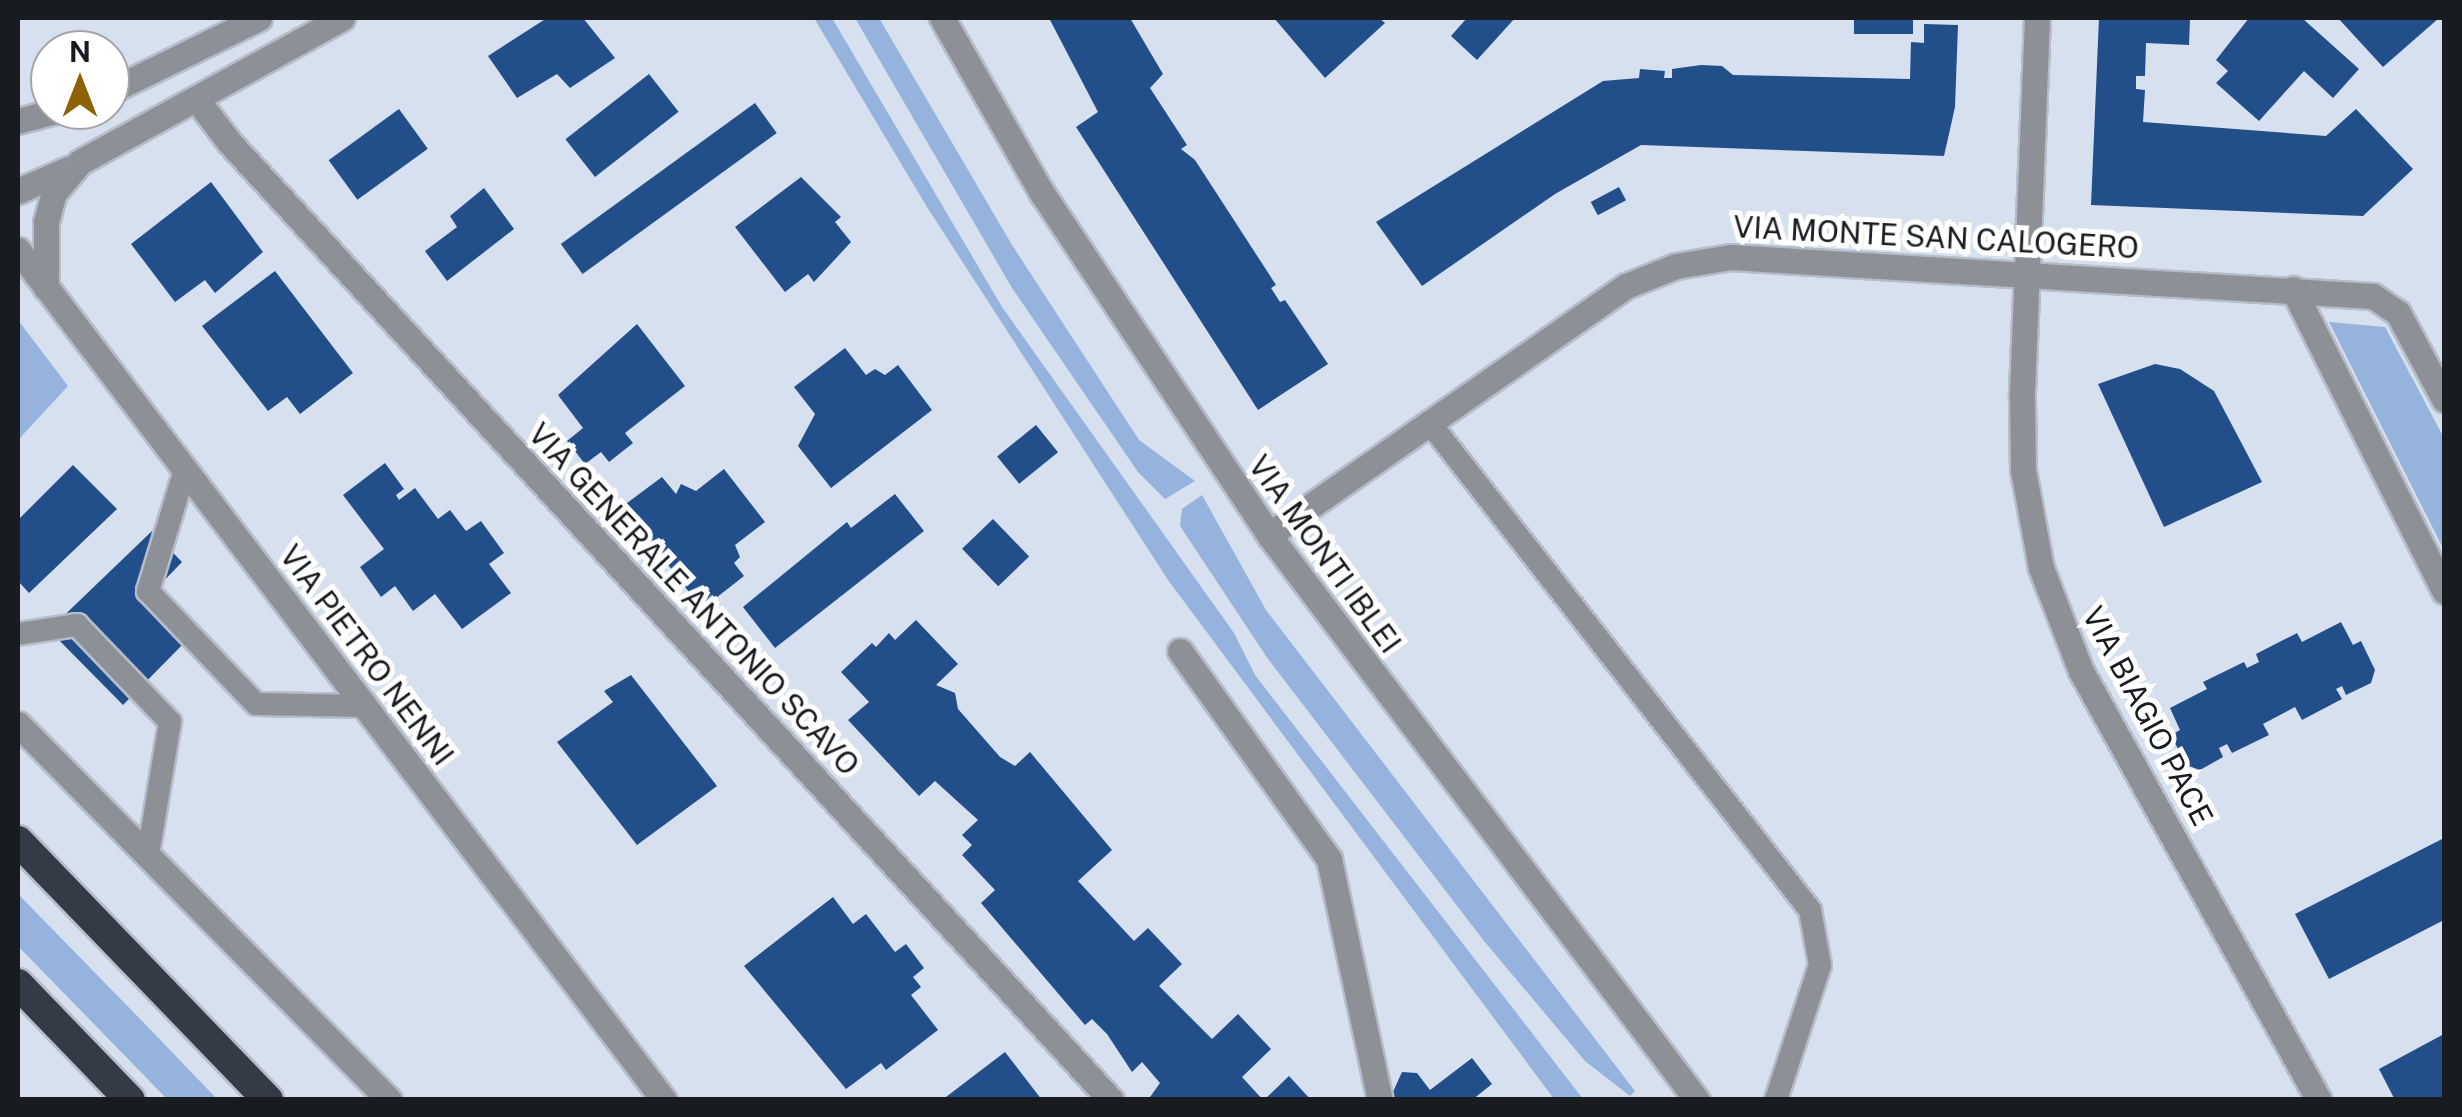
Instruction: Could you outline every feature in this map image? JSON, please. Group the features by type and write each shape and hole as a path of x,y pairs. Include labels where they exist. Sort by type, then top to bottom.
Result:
{"highway":[{"path":"18,842 268,1100"},
{"path":"18,984 130,1100"}],"street":[{"path":"130,81 259,18"},
{"path":"18,191 197,100 342,18"},
{"name":"VIA MONTI IBLEI","path":"942,18 1042,193 1269,536 1697,1100"},
{"name":"VIA BIAGIO PACE","path":"2037,18 2025,272 2023,470 2029,519 2058,619 2320,1100"},
{"name":"VIA GENERALE ANTONIO SCAVO","path":"197,100 230,143 1111,1100"},
{"path":"46,288 46,222 54,193 80,162"},
{"name":"VIA PIETRO NENNI","path":"18,250 664,1100"},
{"name":"VIA MONTE SAN CALOGERO","path":"1269,536 1626,286 1676,266 1788,256 2293,289 2390,302 2444,399"},
{"path":"2293,289 2444,590"},
{"path":"1180,650 1329,860 1380,1100"},
{"path":"18,724 390,1100"}],"lane":[{"path":"1429,422 1810,910 1820,965 1776,1100"},
{"path":"185,470 148,590 256,704 364,706"},
{"path":"18,634 77,625 170,722 148,855"}],"shaded area":[{"path":"814,18 832,18 1002,307 1234,633 1255,675 1583,1099 1554,1099 1168,580 927,207"},
{"path":"855,18 879,18 1012,245 1139,440 1195,481 1165,499 1138,472 1012,288"},
{"path":"18,320 68,386 18,440"},
{"path":"2329,322 2385,327 2444,438 2444,550"},
{"path":"1202,495 1266,610 1635,1091 1630,1096 1585,1061 1484,941 1268,659 1180,526 1182,509"},
{"path":"18,894 217,1099 167,1099 18,946"}],"building":[{"path":"547,18 583,18 615,58 570,88 557,74 517,98 488,56"},
{"path":"1049,18 1130,18 1163,74 1150,88 1187,145 1181,149 1195,160 1276,285 1271,288 1280,302 1285,300 1328,364 1258,410 1076,127 1098,112"},
{"path":"1274,18 1379,18 1385,23 1325,78"},
{"path":"1467,18 1515,18 1477,60 1451,36"},
{"path":"1854,18 1913,18 1913,34 1854,34"},
{"path":"2099,18 2190,18 2189,45 2146,43 2145,76 2136,76 2136,89 2145,90 2143,122 2326,136 2356,109 2413,169 2363,216 2091,205"},
{"path":"2249,18 2302,18 2359,69 2333,98 2304,71 2259,121 2216,83 2228,71 2216,60"},
{"path":"2338,18 2439,18 2383,67"},
{"path":"1924,24 1958,25 1955,107 1944,156 1641,145 1555,194 1422,286 1376,222 1603,81 1639,78 1640,69 1665,71 1664,78 1672,78 1672,69 1701,65 1722,66 1733,75 1910,79 1911,42 1924,43"},
{"path":"649,74 679,112 595,177 565,139"},
{"path":"755,103 777,133 583,274 561,244"},
{"path":"399,109 428,149 357,200 329,160"},
{"path":"801,177 841,217 835,222 851,242 814,282 808,274 785,292 735,227"},
{"path":"211,182 263,252 215,293 205,280 175,302 131,244"},
{"path":"1619,187 1626,200 1598,215 1591,202"},
{"path":"484,188 514,229 447,281 425,251 457,227 450,216"},
{"path":"275,271 353,373 300,414 287,397 268,411 202,326"},
{"path":"637,324 685,386 625,433 633,443 609,462 601,452 585,464 567,441 583,428 558,395"},
{"path":"845,348 866,375 875,369 885,375 898,365 932,410 831,488 798,446 815,414 794,387"},
{"path":"2155,364 2180,369 2214,391 2262,482 2164,527 2098,384"},
{"path":"1036,425 1058,452 1019,484 997,456"},
{"path":"385,463 404,489 396,495 399,500 415,488 438,519 450,510 466,531 481,521 504,553 489,564 511,593 462,629 435,594 413,611 395,586 381,597 360,567 384,549 343,495"},
{"path":"73,465 117,509 29,593 18,581 18,520"},
{"path":"724,469 765,522 735,545 740,557 734,563 744,576 702,609 623,506 662,477 676,494 681,484 696,491"},
{"path":"895,494 924,531 775,648 743,607 847,522 851,528"},
{"path":"993,519 1029,556 998,586 962,549"},
{"path":"152,531 182,562 154,591 194,633 123,705 49,630"},
{"path":"916,620 958,664 936,685 955,693 958,709 1000,757 1015,766 1030,752 1112,850 1078,881 1134,941 1148,928 1182,964 1159,986 1212,1039 1238,1014 1271,1049 1242,1077 1263,1100 1148,1100 1160,1083 1142,1062 1132,1072 1092,1019 1085,1025 981,903 995,890 962,855 972,845 962,835 978,820 935,781 919,796 848,720 869,702 841,672 872,643 876,647 889,633 895,640"},
{"path":"2341,622 2353,645 2361,641 2375,670 2371,683 2346,695 2342,686 2336,689 2342,699 2302,720 2295,707 2263,724 2269,735 2232,753 2227,744 2219,748 2223,757 2200,770 2186,765 2171,735 2180,730 2170,708 2207,689 2203,682 2244,662 2247,668 2259,662 2256,654 2297,633 2302,642"},
{"path":"631,675 717,786 637,845 557,742 613,702 604,691"},
{"path":"2444,838 2444,920 2329,979 2295,914"},
{"path":"833,897 853,924 866,914 895,952 906,944 924,968 913,977 921,987 911,995 938,1030 886,1070 881,1063 846,1089 744,966"},
{"path":"2444,1034 2444,1100 2395,1100 2379,1069"},
{"path":"1005,1052 1042,1100 942,1100"},
{"path":"1472,1058 1492,1084 1472,1100 1396,1100 1392,1094 1402,1072 1417,1073 1430,1090"},
{"path":"1289,1076 1311,1100 1264,1100"}]}
